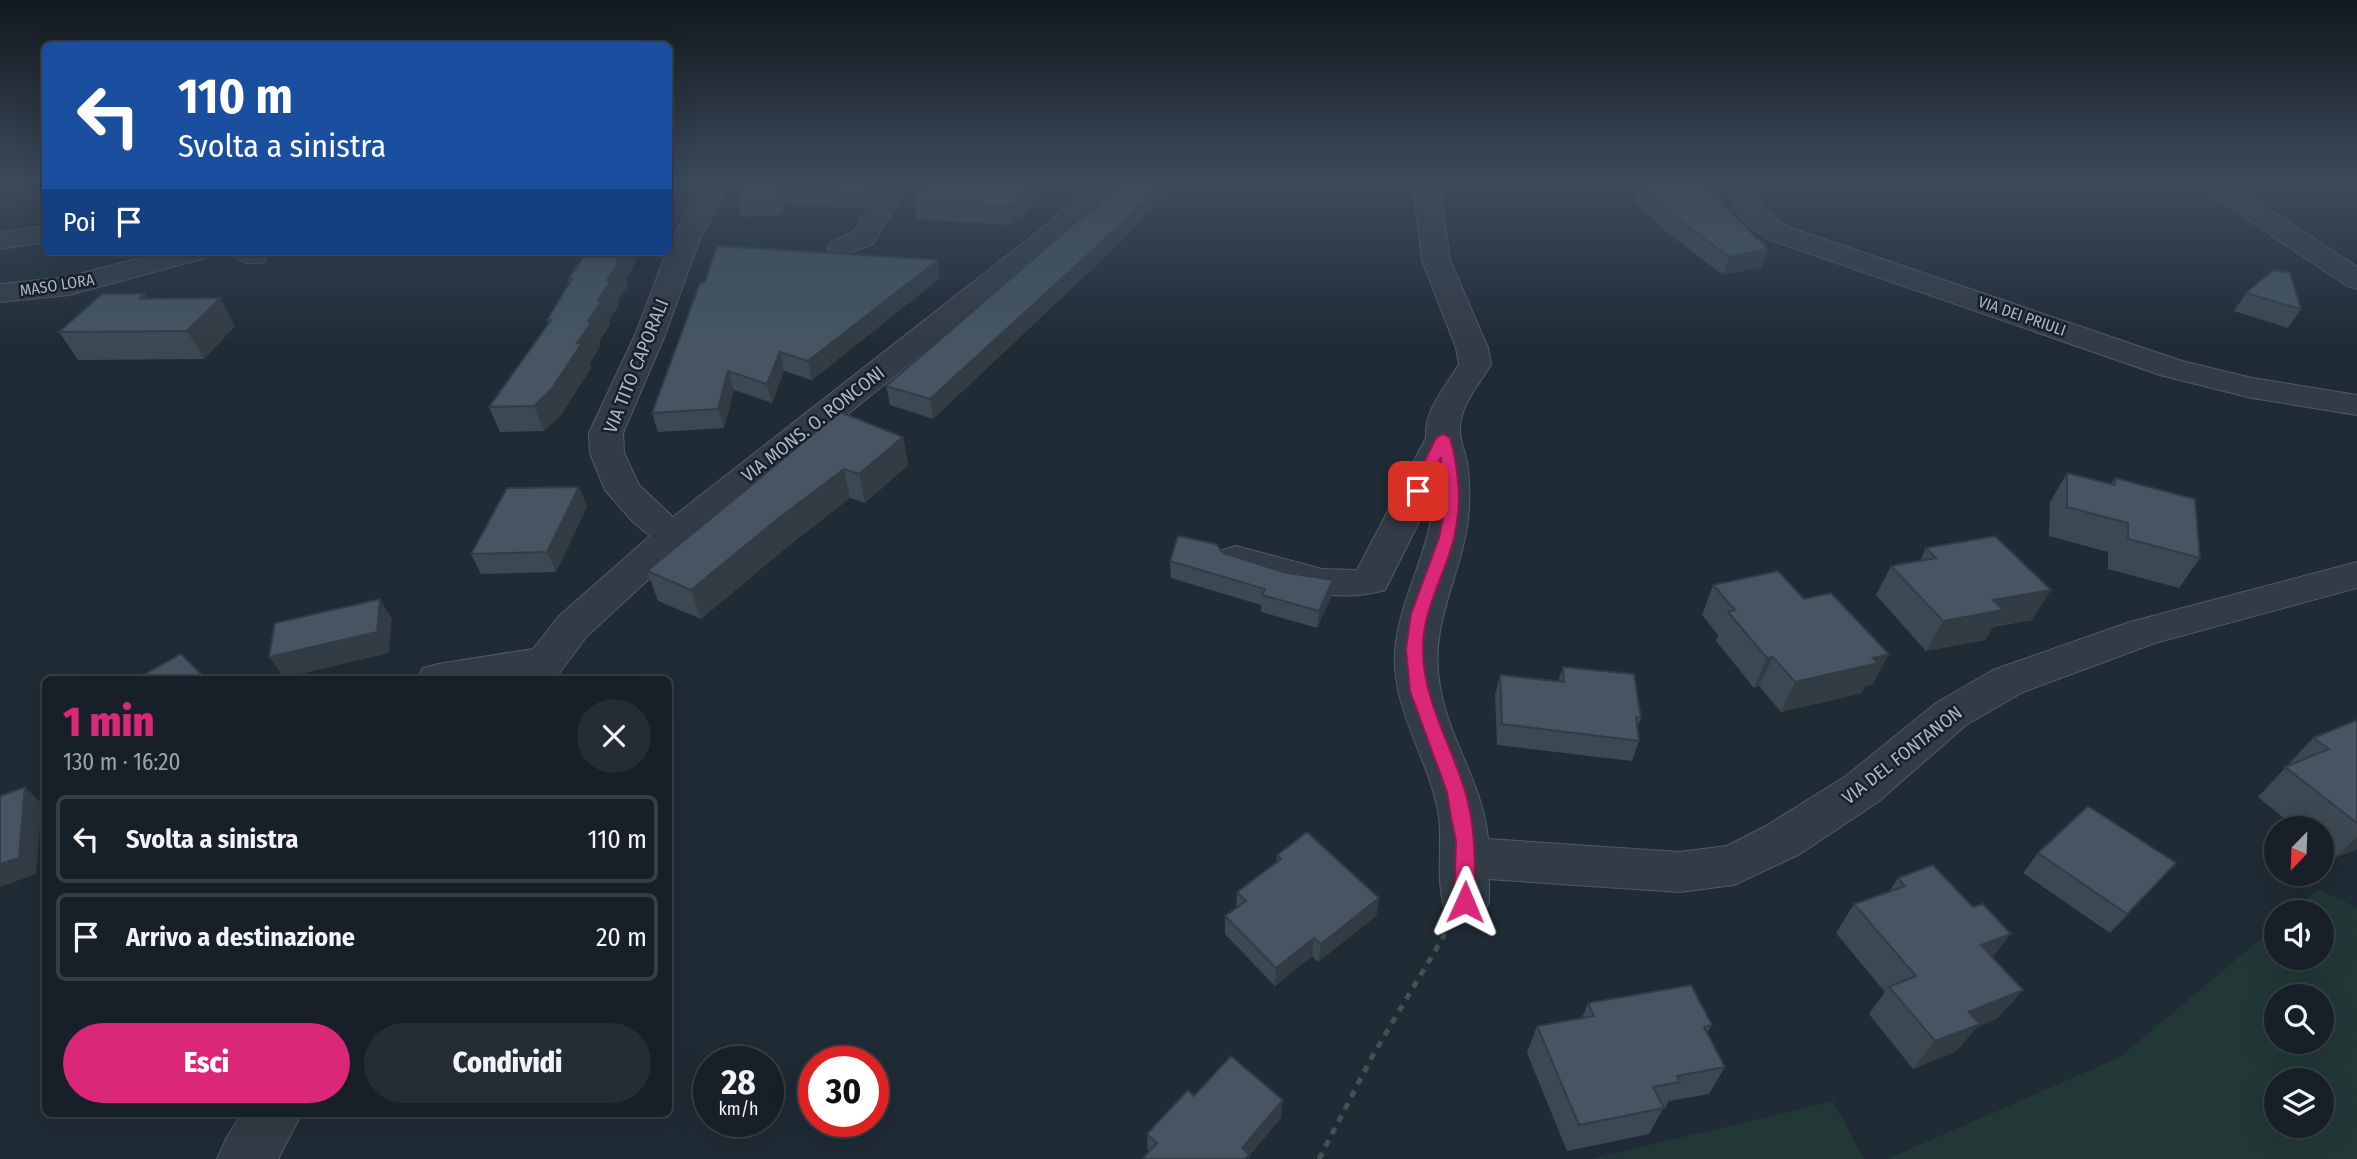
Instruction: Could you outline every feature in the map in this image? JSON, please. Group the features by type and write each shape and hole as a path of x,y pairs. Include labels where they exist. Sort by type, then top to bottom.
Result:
{"street":[{"path":"0,241 32,236"},
{"name":"VIA TITO CAPORALI","path":"673,536 623,490 607,453 606,433 650,335 688,236"},
{"path":"841,248 864,236"},
{"name":"VIA MONS. O. RONCONI","path":"538,671 573,626 673,536 1050,236"},
{"path":"1433,236 1436,260 1472,348 1475,364 1455,396 1443,423 1443,438 1449,462 1450,517 1447,538 1419,614 1414,649 1419,691 1456,792 1466,841 1465,902"},
{"name":"VIA DEI PRIULI","path":"1786,236 2171,368 2252,388 2352,404"},
{"path":"2292,236 2357,279"},
{"name":"MASO LORA","path":"0,293 69,286 180,256"},
{"path":"1236,559 1334,584 1357,585 1371,581 1430,469 1443,438"},
{"name":"VIA DEL FONTANON","path":"1483,859 1679,872 1734,865 1783,840 1862,789 1951,714 2008,681 2144,632 2357,575"},
{"path":"476,676 538,671"},
{"path":"246,1159 272,1117"}],"path":[{"path":"1319,1159 1373,1055 1465,902"}],"green space":[{"path":"2319,889 2357,908 2357,1159 1887,1159 2120,1057 2264,936 2264,970 2334,970 2334,900 2306,900"},
{"path":"1833,1101 1864,1159 1591,1159"}],"building":[{"path":"1060,236 1108,236 930,399 886,386"},
{"path":"1701,236 1755,236 1768,249 1729,257"},
{"path":"717,246 938,260 808,361 780,352 767,384 728,371 718,409 652,413 700,283 705,282"},
{"path":"584,256 619,256 616,262 620,262 607,280 611,281 588,322 592,322 577,343 582,343 551,390 534,406 489,407 551,320 547,320 572,279 568,279"},
{"path":"2273,270 2290,273 2301,309 2246,293"},
{"path":"102,294 144,294 139,299 220,298 187,331 59,332"},
{"path":"840,412 903,437 859,474 844,469 691,590 647,571"},
{"path":"2067,473 2115,485 2115,478 2195,499 2200,558 2128,539 2128,523 2067,507"},
{"path":"579,487 547,552 471,554 507,488"},
{"path":"1178,536 1216,544 1223,553 1283,572 1333,580 1319,611 1262,595 1265,589 1170,561"},
{"path":"1995,536 2051,590 1993,600 2003,610 1943,621 1891,566 1936,558 1926,548"},
{"path":"1778,571 1804,599 1831,593 1889,654 1873,658 1878,663 1795,682 1773,657 1767,658 1728,612 1735,610 1713,585"},
{"path":"380,599 377,632 269,657 275,623"},
{"path":"181,654 203,676 141,676"},
{"path":"1563,667 1634,674 1641,718 1636,717 1639,741 1502,724 1500,675 1564,682"},
{"path":"2357,720 2357,823 2285,767 2329,749 2313,738"},
{"path":"25,787 19,858 0,864 0,796"},
{"path":"2088,806 2176,863 2127,914 2038,853"},
{"path":"1307,832 1379,898 1321,944 1314,938 1276,968 1225,916 1246,901 1237,892 1281,859 1277,855"},
{"path":"1933,865 1973,907 1983,904 2011,934 1981,945 2023,990 1969,1012 1980,1024 1935,1041 1889,987 1916,976 1854,904 1905,886 1898,878"},
{"path":"1691,985 1712,1025 1704,1027 1725,1067 1677,1076 1680,1082 1653,1087 1664,1108 1579,1125 1537,1026 1594,1016 1588,1003"},
{"path":"1231,1056 1283,1100 1242,1148 1249,1154 1245,1159 1142,1159 1157,1143 1147,1134 1188,1090 1194,1096"}],"route":[{"path":"1418,491 1443,438 1449,462 1450,517 1447,538 1419,614 1414,649 1419,691 1456,792 1466,841 1465,902"}]}
